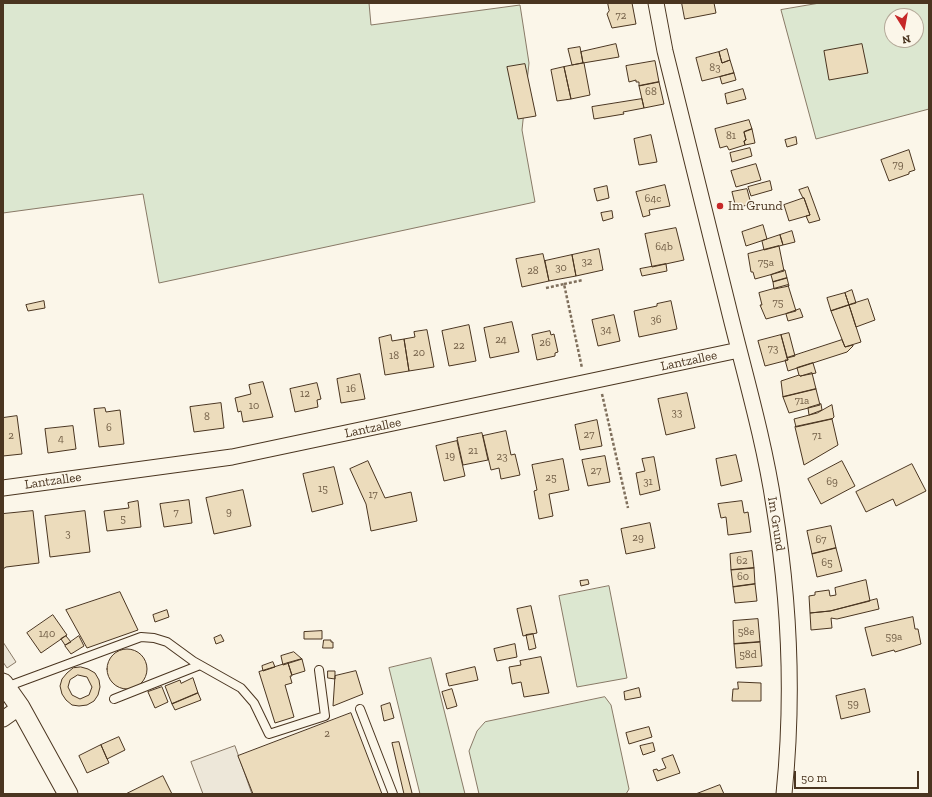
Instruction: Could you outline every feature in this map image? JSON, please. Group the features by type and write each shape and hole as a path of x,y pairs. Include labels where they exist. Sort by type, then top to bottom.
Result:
{"street":[{"name":"Im Grund","path":"656,3 664,51 739,350 774,504 785,581 790,656 788,753 784,794"},
{"name":"Lantzallee","path":"3,488 232,457 739,350"},
{"path":"4,685 20,707 68,794"},
{"path":"3,718 20,707"}],"lane":[{"path":"4,685 141,637 154,638 167,642 200,664 241,688 254,703 269,734 326,716 319,670"},
{"path":"114,699 200,664"},
{"path":"360,709 393,794"}],"path":[{"path":"546,288 583,280"},
{"path":"564,284 628,508"}],"green space":[{"path":"3,3 369,3 371,25 520,5 529,63 522,130 535,202 159,283 143,194 3,213"},
{"path":"820,3 929,3 929,109 816,139 781,10"},
{"path":"609,586 627,678 577,687 559,596"},
{"path":"431,658 465,794 420,794 389,668"},
{"path":"605,697 611,705 629,789 626,794 479,794 469,751 477,731 485,722"}],"shaded area":[{"path":"3,642 16,662 7,668 3,662"},
{"path":"235,746 252,794 203,794 191,762"}],"building":[{"path":"608,3 632,3 636,24 612,28 607,14 609,11"},
{"path":"682,3 714,3 716,13 685,19"},
{"path":"616,44 619,57 583,63 581,52"},
{"path":"862,44 868,73 829,80 824,51"},
{"path":"580,47 583,63 572,65 568,49"},
{"path":"727,49 730,60 722,63 719,52"},
{"path":"719,52 722,63 730,60 734,73 702,81 696,58"},
{"path":"655,61 659,82 639,86 639,82 636,82 636,80 629,82 626,66"},
{"path":"584,63 590,95 571,99 564,67"},
{"path":"525,64 536,116 518,119 507,67"},
{"path":"564,67 571,99 557,101 551,70"},
{"path":"734,73 736,80 722,84 720,77"},
{"path":"659,82 664,104 644,108 639,86"},
{"path":"743,89 746,99 727,104 725,94"},
{"path":"642,99 644,108 623,112 624,114 594,119 592,107"},
{"path":"749,120 752,129 744,132 746,140 744,141 745,145 729,150 727,146 720,148 715,129"},
{"path":"752,129 755,143 745,145 744,141 746,140 744,132"},
{"path":"651,135 657,162 639,165 634,139"},
{"path":"796,137 797,144 787,147 785,140"},
{"path":"750,148 752,156 732,162 730,153"},
{"path":"909,150 915,170 909,172 909,174 889,181 881,160"},
{"path":"756,164 761,180 736,187 731,171"},
{"path":"770,181 772,190 751,196 748,187"},
{"path":"665,185 670,206 649,210 650,215 643,217 636,192"},
{"path":"607,186 609,198 597,201 594,189"},
{"path":"808,187 820,220 809,223 806,216 810,215 804,198 799,190"},
{"path":"747,189 751,204 736,208 732,192"},
{"path":"804,198 810,215 789,221 784,205"},
{"path":"612,211 613,218 603,221 601,213"},
{"path":"763,225 767,239 746,246 742,232"},
{"path":"676,228 684,260 652,267 645,234"},
{"path":"792,231 795,242 783,245 780,235"},
{"path":"780,235 783,245 764,250 762,241"},
{"path":"779,246 784,271 755,279 753,272 751,272 748,254"},
{"path":"599,249 603,270 576,276 572,255"},
{"path":"543,254 549,281 522,287 516,259"},
{"path":"572,255 576,276 549,281 545,261"},
{"path":"666,264 667,271 642,276 640,269"},
{"path":"784,270 787,278 773,282 771,275"},
{"path":"787,278 789,286 774,289 773,282"},
{"path":"788,285 796,311 766,319 760,305 762,305 759,293"},
{"path":"852,290 856,303 849,305 845,293"},
{"path":"845,293 849,305 831,311 827,298"},
{"path":"868,299 875,320 856,327 849,305"},
{"path":"44,301 45,308 28,311 26,305"},
{"path":"671,301 677,329 639,337 634,311"},
{"path":"849,305 861,342 845,347 831,311"},
{"path":"800,309 803,317 788,321 786,314"},
{"path":"614,315 620,341 598,346 592,320"},
{"path":"512,322 519,352 490,358 484,328"},
{"path":"469,325 476,361 449,366 442,331"},
{"path":"427,330 434,367 409,371 404,339 415,337 414,332"},
{"path":"550,331 551,335 554,334 558,352 555,353 555,356 537,360 532,335"},
{"path":"789,333 795,356 787,358 781,335"},
{"path":"391,335 392,341 404,339 409,371 385,375 379,338"},
{"path":"781,335 788,360 765,366 758,341"},
{"path":"842,340 845,347 853,345 847,352 788,371 785,360 788,360 787,358"},
{"path":"813,363 816,373 799,375 797,368"},
{"path":"812,373 816,389 783,397 781,381 799,375"},
{"path":"360,374 365,399 341,403 337,379"},
{"path":"263,382 273,417 243,422 241,411 238,412 235,398 251,394 249,385"},
{"path":"317,383 321,399 317,400 318,407 295,412 290,389"},
{"path":"816,389 820,405 789,413 783,397"},
{"path":"687,393 695,428 666,435 658,399"},
{"path":"221,403 224,428 194,432 190,407"},
{"path":"821,404 822,410 809,415 808,408"},
{"path":"832,405 834,417 832,419 796,427 794,419 817,413"},
{"path":"105,408 106,412 120,410 124,444 99,447 94,409"},
{"path":"17,416 22,454 3,456 3,418"},
{"path":"832,419 838,445 804,465 795,427"},
{"path":"597,420 602,446 580,450 575,425"},
{"path":"73,426 76,449 48,453 45,429"},
{"path":"506,431 511,455 515,454 520,475 501,479 499,468 491,470 483,436"},
{"path":"482,433 488,460 463,465 457,438"},
{"path":"457,441 465,476 444,481 436,446"},
{"path":"736,455 742,481 721,486 716,459"},
{"path":"605,456 610,482 588,486 582,460"},
{"path":"654,457 660,490 640,495 636,473 645,471 642,459"},
{"path":"563,459 569,490 549,494 553,516 539,519 534,491 537,490 532,465"},
{"path":"368,461 385,498 411,492 417,521 371,531 366,504 350,469"},
{"path":"842,461 855,486 821,504 808,479"},
{"path":"912,464 926,491 896,506 893,499 866,512 856,492"},
{"path":"334,467 343,504 312,512 303,474"},
{"path":"243,490 251,526 214,534 206,498"},
{"path":"189,500 192,523 164,527 160,504"},
{"path":"138,501 141,527 107,531 104,511 129,508 128,503"},
{"path":"742,501 744,513 748,512 751,532 728,535 726,517 721,518 718,504"},
{"path":"33,511 39,563 6,567 3,569 3,514"},
{"path":"85,511 90,552 50,557 45,516"},
{"path":"650,523 655,548 626,554 621,529"},
{"path":"831,526 836,548 812,554 807,531"},
{"path":"836,548 842,571 817,577 812,554"},
{"path":"752,551 754,568 731,570 730,554"},
{"path":"754,568 755,584 733,587 731,570"},
{"path":"588,580 589,584 581,586 580,581"},
{"path":"866,580 870,601 830,611 810,613 809,596 815,595 815,592 829,590 830,596 836,595 835,588"},
{"path":"755,584 757,601 735,603 733,587"},
{"path":"120,592 138,630 87,648 66,610"},
{"path":"877,599 879,609 837,619 831,618 832,628 811,630 810,613 830,611"},
{"path":"531,606 537,633 523,636 517,609"},
{"path":"167,610 169,617 155,622 153,615"},
{"path":"53,615 67,635 41,653 27,633"},
{"path":"913,617 915,629 918,629 921,644 895,652 894,650 872,656 865,628"},
{"path":"758,619 760,642 734,644 733,621"},
{"path":"322,631 322,639 304,639 304,632"},
{"path":"533,634 536,648 529,650 526,635"},
{"path":"221,635 224,641 216,644 214,638"},
{"path":"66,636 71,642 65,645 61,639"},
{"path":"79,636 84,646 71,654 65,646"},
{"path":"324,640 331,640 331,642 333,642 333,648 323,648"},
{"path":"760,642 762,666 736,668 734,644"},
{"path":"515,644 517,657 497,661 494,649"},
{"path":"131,649 138,652 144,658 147,669 146,677 138,686 131,689 123,689 116,686 108,677 107,665 110,658 119,650"},
{"path":"294,652 302,659 283,665 281,656"},
{"path":"541,657 549,693 524,697 521,682 512,684 509,667 521,665 520,661"},
{"path":"302,659 305,671 292,675 288,663"},
{"path":"273,662 275,667 263,671 262,666"},
{"path":"288,663 292,676 290,676 292,683 285,685 294,717 275,723 259,672"},
{"path":"81,667 88,669 95,673 99,680 100,687 98,695 94,701 87,705 72,705 62,694 60,686 62,679 73,668","holes":["78,675 87,677 92,687 89,695 80,699 72,695 68,687 70,680"]},
{"path":"475,667 478,680 449,686 446,674"},
{"path":"328,671 335,671 335,679 328,678"},
{"path":"356,671 363,694 333,706 335,676"},
{"path":"193,678 198,693 172,704 165,686 180,680 181,683"},
{"path":"738,682 761,683 761,701 732,701 733,689 738,689"},
{"path":"162,687 168,702 155,708 148,692"},
{"path":"639,688 641,697 625,700 624,692"},
{"path":"452,689 457,706 447,709 442,692"},
{"path":"865,689 870,712 841,719 836,696"},
{"path":"198,693 201,700 175,710 172,704"},
{"path":"390,703 394,718 384,721 381,706"},
{"path":"351,713 382,794 253,794 238,756"},
{"path":"649,727 652,737 629,744 626,733"},
{"path":"119,737 125,750 107,759 101,745"},
{"path":"399,742 412,793 410,794 404,794 392,743"},
{"path":"653,743 655,751 643,755 640,746"},
{"path":"101,745 109,763 87,773 79,756"},
{"path":"673,755 680,773 657,781 653,770 657,769 658,771 666,768 662,759"},
{"path":"163,776 172,794 126,794"},
{"path":"720,785 724,794 696,794"}],"place":[{"name":"Im Grund","path":"720,206"}]}
